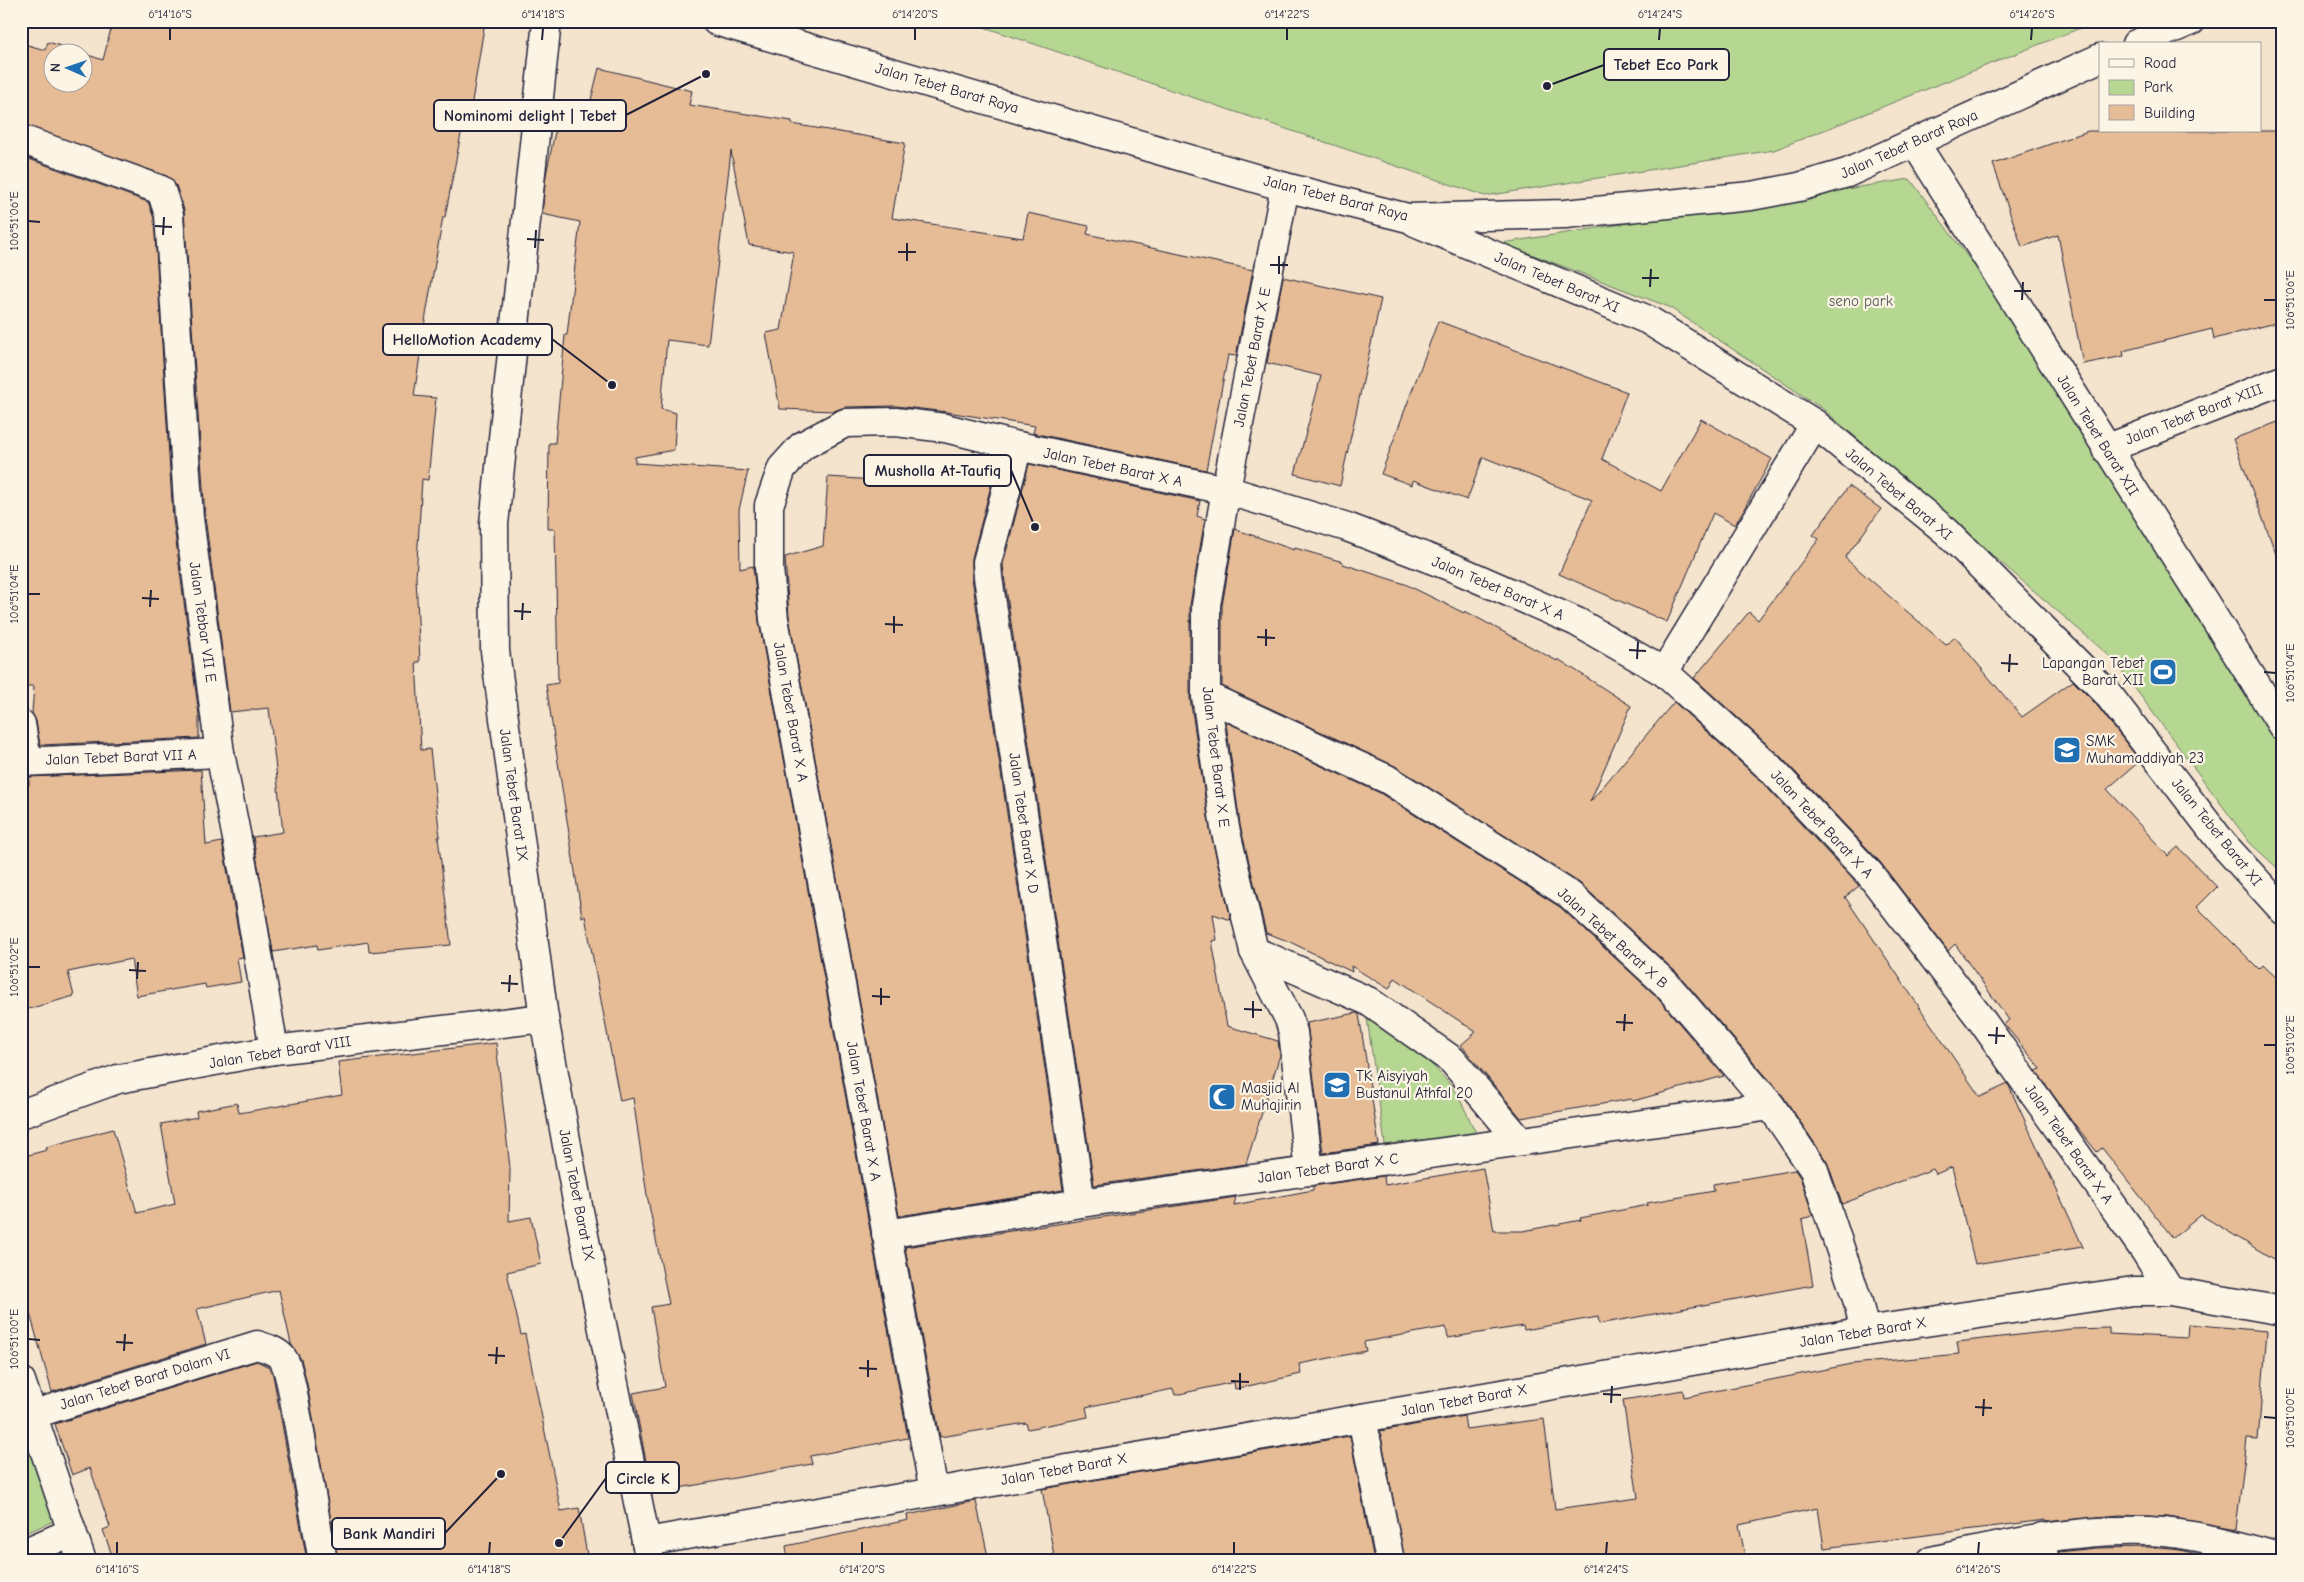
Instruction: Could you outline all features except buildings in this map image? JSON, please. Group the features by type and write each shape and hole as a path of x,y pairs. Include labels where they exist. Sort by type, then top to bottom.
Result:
{"street":[{"name":"Jalan Tebet Barat IX","path":"547,21 494,524 495,651 544,1018 577,1201 648,1551"},
{"name":"Jalan Tebet Barat Raya","path":"716,21 1285,187 1408,218 1564,214 1751,196 1799,187 1847,173 2099,58"},
{"path":"2141,42 2191,21"},
{"name":"Jalan Tebbar VII E","path":"21,139 162,190 169,215 189,518 220,753 247,889 274,1050"},
{"name":"Jalan Tebet Barat XII","path":"1915,143 2106,449 2283,727"},
{"name":"Jalan Tebet Barat X E","path":"1285,187 1226,490 1206,605 1206,696 1225,828 1254,951 1289,1019 1293,1032 1309,1171"},
{"name":"Jalan Tebet Barat XI","path":"1408,218 1648,320 1814,424 1947,532 2107,693 2223,844 2283,910"},
{"name":"Jalan Tebet Barat XIII","path":"2106,449 2283,380"},
{"name":"Jalan Tebet Barat X A","path":"934,1492 774,619 769,568 769,505 782,468 802,446 845,423 896,422 945,428 1018,446 1226,490 1347,527 1454,568 1577,622 1664,672 1770,768 1869,873 1980,1018 2145,1251 2170,1290"},
{"path":"1664,672 1814,424"},
{"name":"Jalan Tebet Barat X D","path":"1018,446 989,554 988,577 1081,1203"},
{"name":"Jalan Tebet Barat X B","path":"1206,696 1387,779 1570,895 1666,984 1771,1106 1814,1170 1858,1302 1865,1331"},
{"path":"21,724 24,761"},
{"name":"Jalan Tebet Barat VII A","path":"24,761 220,753"},
{"path":"1254,951 1368,1001 1452,1060 1520,1140"},
{"name":"Jalan Tebet Barat VIII","path":"21,1114 118,1079 274,1050 544,1018"},
{"name":"Jalan Tebet Barat X C","path":"886,1234 1081,1203 1771,1106"},
{"name":"Jalan Tebet Barat X","path":"648,1551 934,1492 1865,1331 2068,1300 2133,1291 2170,1290 2283,1311"},
{"name":"Jalan Tebet Barat Dalam VI","path":"27,1419 257,1345 276,1350 285,1362 323,1561"},
{"path":"21,1381 27,1419 82,1561"},
{"path":"1362,1418 1390,1561"},
{"path":"1931,1561 2043,1549 2149,1531 2205,1538 2283,1558"},
{"path":"21,1554 72,1532"}],"green space":[{"path":"966,21 2098,21 1774,150 1485,196"},
{"name":"seno park","path":"1910,179 1979,272 2283,727 2283,873 2250,843 2113,659 1823,409 1669,307 1502,243"},
{"path":"1367,1018 1391,1032 1438,1071 1456,1093 1477,1135 1386,1151"},
{"path":"28,1428 56,1520 21,1535 21,1433"}],"place":[{"name":"Nominomi delight | Tebet","path":"706,74"},
{"name":"Tebet Eco Park","path":"1547,86"},
{"name":"HelloMotion Academy","path":"612,385"},
{"name":"Musholla At-Taufiq","path":"1035,527"},
{"name":"Lapangan Tebet Barat XII","path":"2163,672"},
{"name":"SMK Muhamaddiyah 23","path":"2067,750"},
{"name":"TK Aisyiyah Bustanul Athfal 20","path":"1337,1085"},
{"name":"Masjid Al Muhajirin","path":"1222,1097"},
{"name":"Bank Mandiri","path":"501,1474"},
{"name":"Circle K","path":"559,1543"}]}
